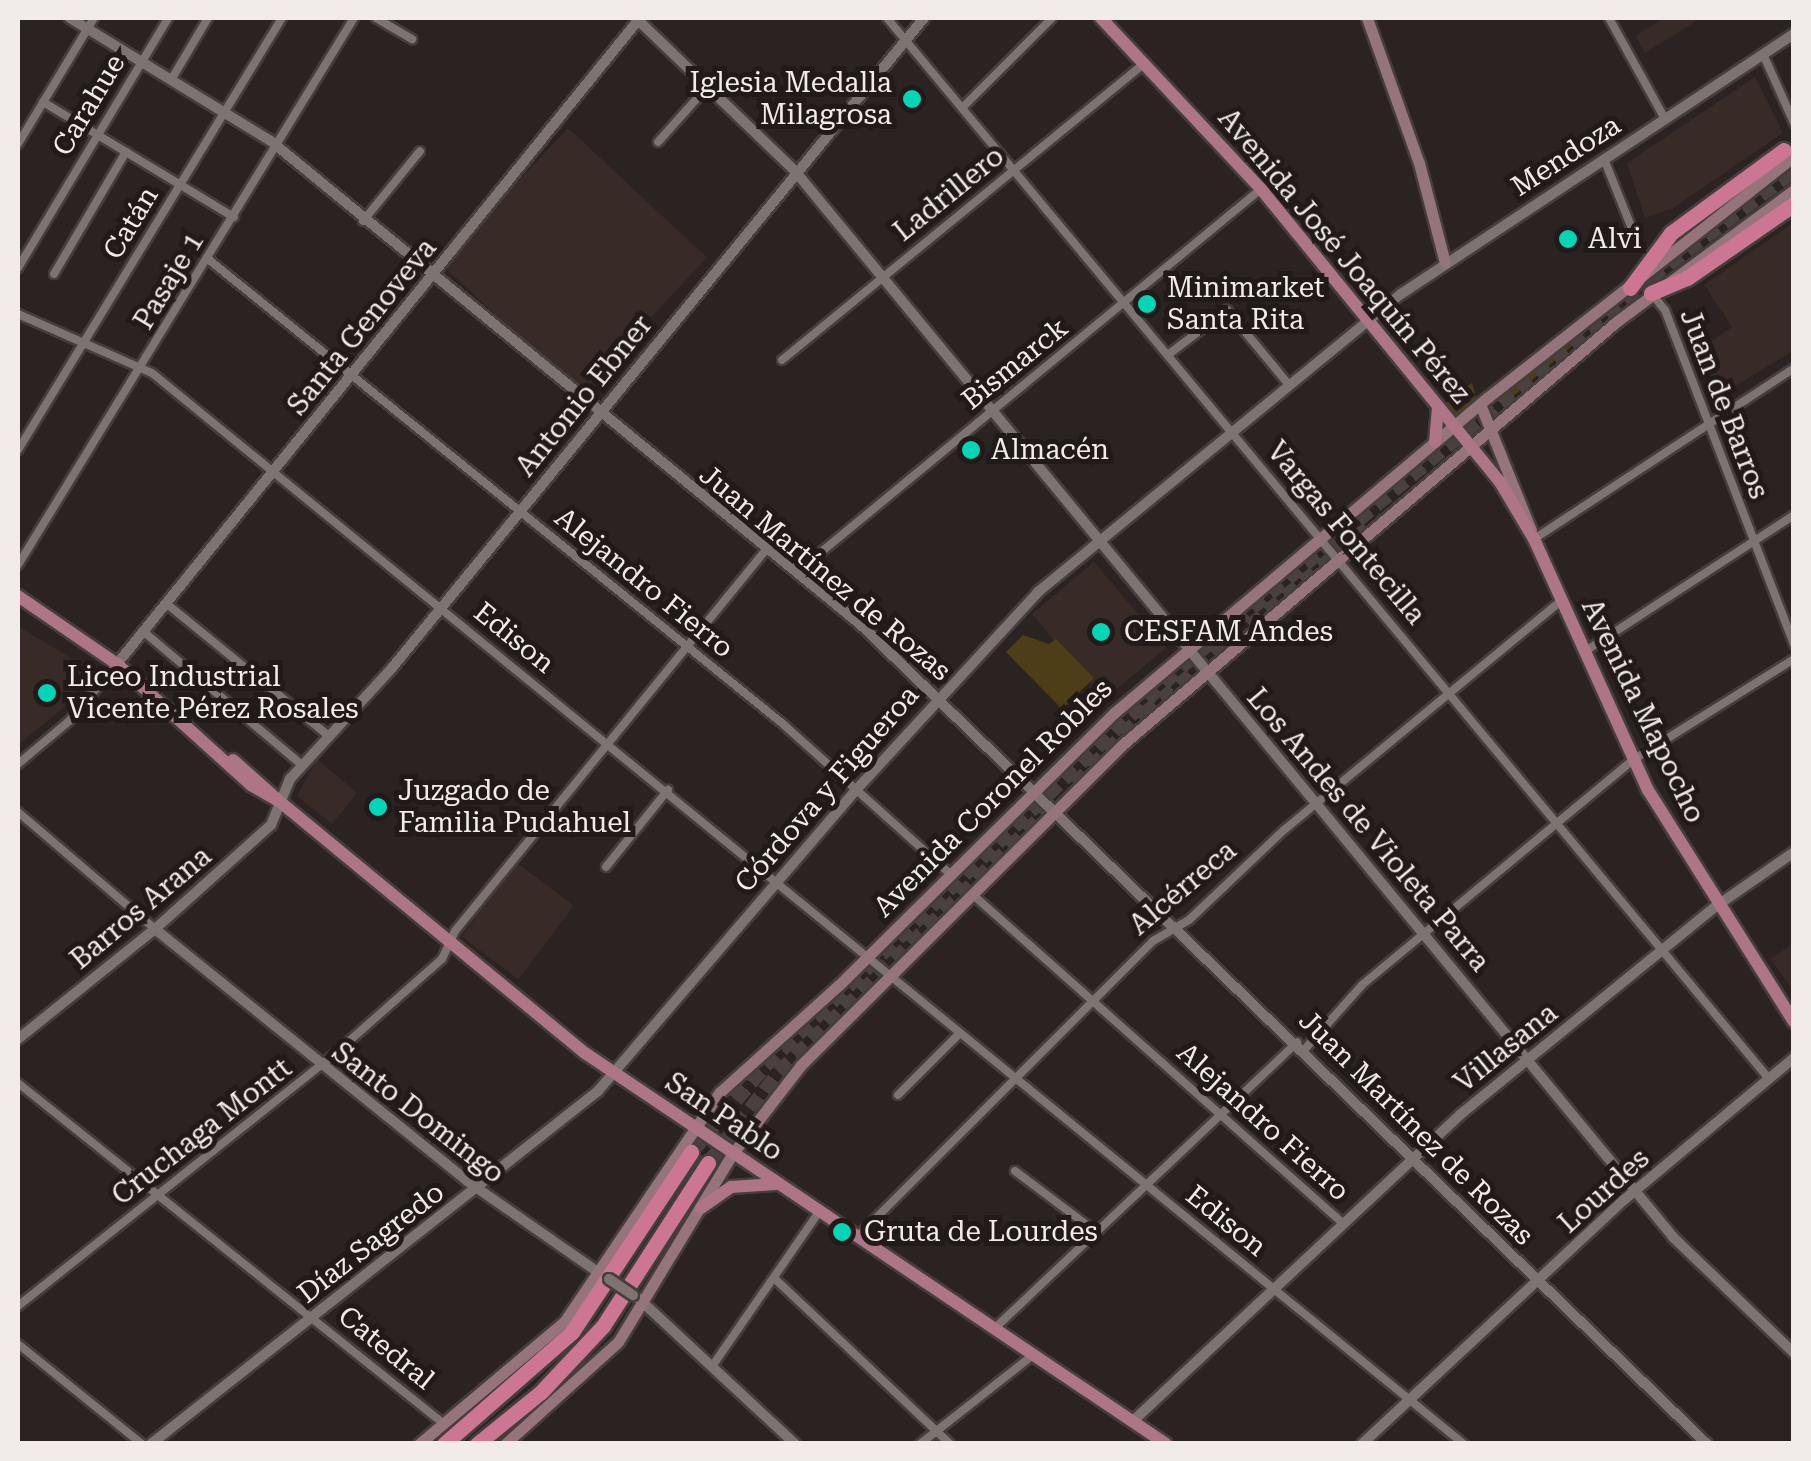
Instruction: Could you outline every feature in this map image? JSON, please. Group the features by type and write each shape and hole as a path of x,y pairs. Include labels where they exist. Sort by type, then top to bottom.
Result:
{"highway":[{"path":"1630,288 1672,233 1789,153"},
{"path":"1651,293 1687,278 1794,204"},
{"path":"444,1444 572,1332 691,1152"},
{"path":"478,1444 550,1383 604,1326 708,1163"}],"main road":[{"name":"Avenida José Joaquín Pérez","path":"1101,18 1261,189 1473,450 1534,539"},
{"path":"1372,20 1419,163 1445,263"},
{"name":"Avenida Coronel Robles","path":"505,1444 585,1378 646,1304 732,1153 801,1064 1055,812 1207,670 1473,450 1651,293 1794,190"},
{"name":"Avenida Coronel Robles","path":"419,1444 543,1343 604,1276 692,1127 735,1076 866,958 1034,791 1188,647 1480,404 1630,288"},
{"name":"Avenida Mapocho","path":"1480,404 1534,539 1633,760 1716,907 1794,1022"},
{"path":"1435,442 1438,408"},
{"name":"San Pablo","path":"18,596 117,664 228,759 260,778 278,801 449,944 613,1072 1166,1444"},
{"path":"701,1208 731,1187 778,1184"}],"street":[{"name":"Juan Martínez de Rozas","path":"70,18 276,148 430,278 796,572 938,698 1178,927 1707,1444"},
{"path":"18,144 94,18"},
{"name":"Carahue","path":"18,268 168,18"},
{"path":"171,80 208,18"},
{"name":"Catán","path":"18,450 282,18"},
{"name":"Pasaje 1","path":"18,565 354,18"},
{"path":"376,18 412,39"},
{"name":"Los Andes de Violeta Parra","path":"638,18 795,170 1683,1248 1794,1353"},
{"name":"Santa Genoveva","path":"117,664 638,18"},
{"name":"Vargas Fontecilla","path":"886,18 964,106 1769,1079"},
{"name":"Antonio Ebner","path":"278,801 302,765 441,609 795,170 924,18"},
{"path":"964,106 1052,18"},
{"path":"1609,18 1665,119"},
{"name":"Mendoza","path":"1367,320 1445,263 1794,34"},
{"path":"1763,54 1794,123"},
{"name":"Ladrillero","path":"782,360 1145,63"},
{"path":"658,142 708,86"},
{"path":"43,102 234,217"},
{"path":"362,222 420,150"},
{"path":"54,274 126,152"},
{"path":"1604,159 1639,246"},
{"name":"Bismarck","path":"796,572 1261,189"},
{"name":"Alejandro Fierro","path":"208,259 687,646 857,788 950,874"},
{"name":"Juan de Barros","path":"1651,293 1664,310 1794,645"},
{"path":"1168,354 1227,310 1288,385"},
{"name":"Edison","path":"18,314 143,366 668,790 774,884 1464,1444"},
{"name":"Córdova y Figueroa","path":"613,1072 857,788 1017,612 1367,320"},
{"path":"1534,539 1794,368"},
{"path":"1584,652 1794,515"},
{"path":"449,944 767,548"},
{"name":"Alcérreca","path":"856,1236 1154,940 1178,927 1448,692 1562,600"},
{"path":"166,604 329,736"},
{"path":"144,632 302,765"},
{"path":"995,1328 1220,1114 1424,933 1633,760 1794,659"},
{"path":"18,764 69,721 117,664"},
{"path":"606,867 668,790"},
{"name":"Barros Arana","path":"18,1038 155,929 262,834 278,801"},
{"name":"Santo Domingo","path":"18,813 320,1066 477,1188 646,1304 795,1444"},
{"name":"Villasana","path":"1133,1421 1416,1156 1528,1059 1716,907 1794,852"},
{"name":"Alejandro Fierro","path":"972,894 1344,1224"},
{"name":"Cruchaga Montt","path":"18,1306 320,1066 438,962 449,944"},
{"path":"898,1095 959,1034"},
{"name":"Lourdes","path":"1362,1444 1636,1190 1794,1058"},
{"name":"Díaz Sagredo","path":"151,1444 588,1101 613,1072"},
{"name":"Catedral","path":"18,1083 444,1424"},
{"path":"1015,1171 1096,1232"},
{"path":"712,1365 819,1212"},
{"path":"774,1278 950,1444"},
{"path":"18,1344 142,1444"},
{"path":"920,1444 1034,1354"}],"shaded area":[{"path":"1664,18 1701,18 1645,53 1635,36"},
{"path":"1755,77 1783,133 1673,208 1645,218 1627,163"},
{"path":"568,128 707,258 580,394 441,264"},
{"path":"1793,223 1793,351 1713,399 1696,352 1732,327 1704,285"},
{"path":"1587,333 1510,399 1505,392"},
{"path":"1472,383 1477,401 1456,418 1443,403"},
{"name":"CESFAM Andes","path":"1094,562 1166,648 1104,700 1032,614"},
{"name":"Liceo Industrial Vicente Pérez Rosales","path":"18,626 91,670 62,709 18,745"},
{"path":"1023,635 1049,644 1056,639 1094,678 1062,709 1006,652"},
{"path":"317,759 357,793 332,824 297,796"},
{"path":"517,863 574,906 518,979 462,936"},
{"path":"1793,944 1793,991 1771,959"}],"tunnel":[{"path":"691,1152 765,1065 1181,666 1650,277 1794,170"},
{"path":"1075,784 1144,714 1374,523"},
{"path":"708,1163 779,1072 1059,800"}],"place":[{"name":"Iglesia Medalla Milagrosa","path":"912,99"},
{"name":"Alvi","path":"1568,239"},
{"name":"Minimarket Santa Rita","path":"1147,304"},
{"name":"Almacén","path":"971,450"},
{"name":"CESFAM Andes","path":"1101,632"},
{"name":"Liceo Industrial Vicente Pérez Rosales","path":"47,693"},
{"name":"Juzgado de Familia Pudahuel","path":"378,807"},
{"name":"Gruta de Lourdes","path":"842,1232"}]}
